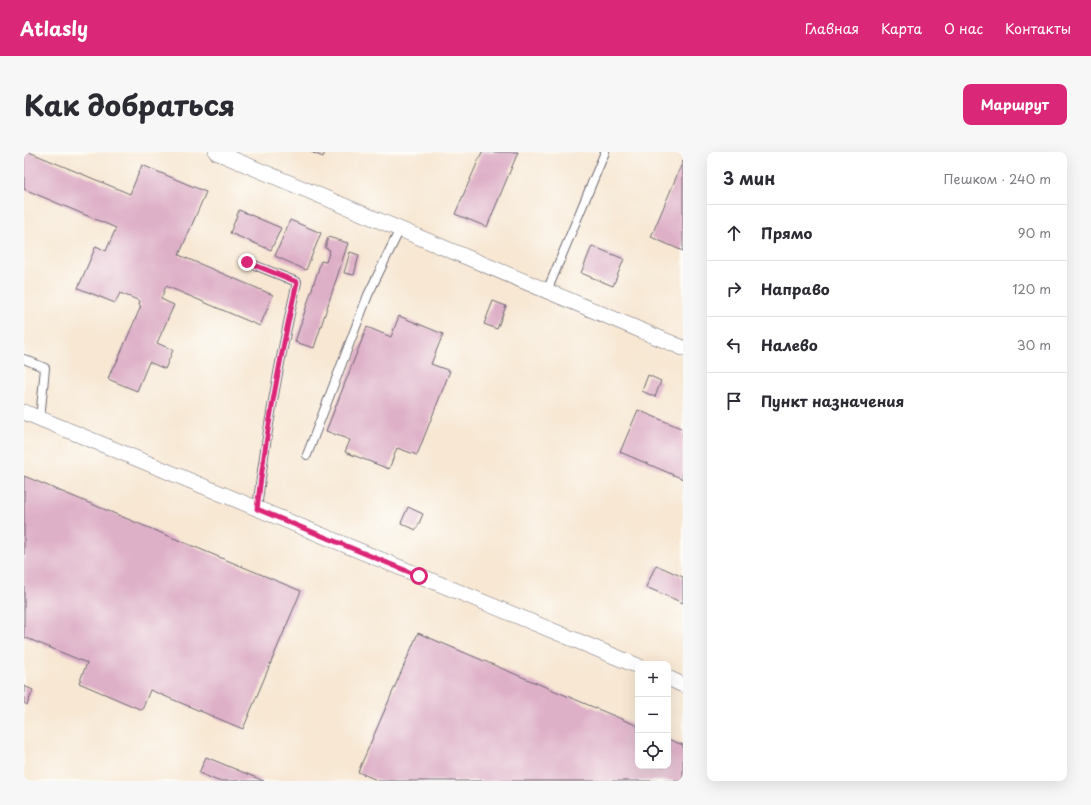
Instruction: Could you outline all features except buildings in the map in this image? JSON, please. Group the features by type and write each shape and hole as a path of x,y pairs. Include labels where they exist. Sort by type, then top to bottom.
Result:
{"street":[{"path":"216,152 683,348"},
{"path":"24,412 635,665"},
{"path":"671,679 683,685"}],"lane":[{"path":"547,291 605,152"},
{"path":"307,455 368,295 400,229"},
{"path":"247,262 297,282 287,326 261,472 257,509"},
{"path":"24,359 45,368 40,419"}],"route":[{"path":"247,262 297,282 287,326 261,472 257,509 419,576"}]}
